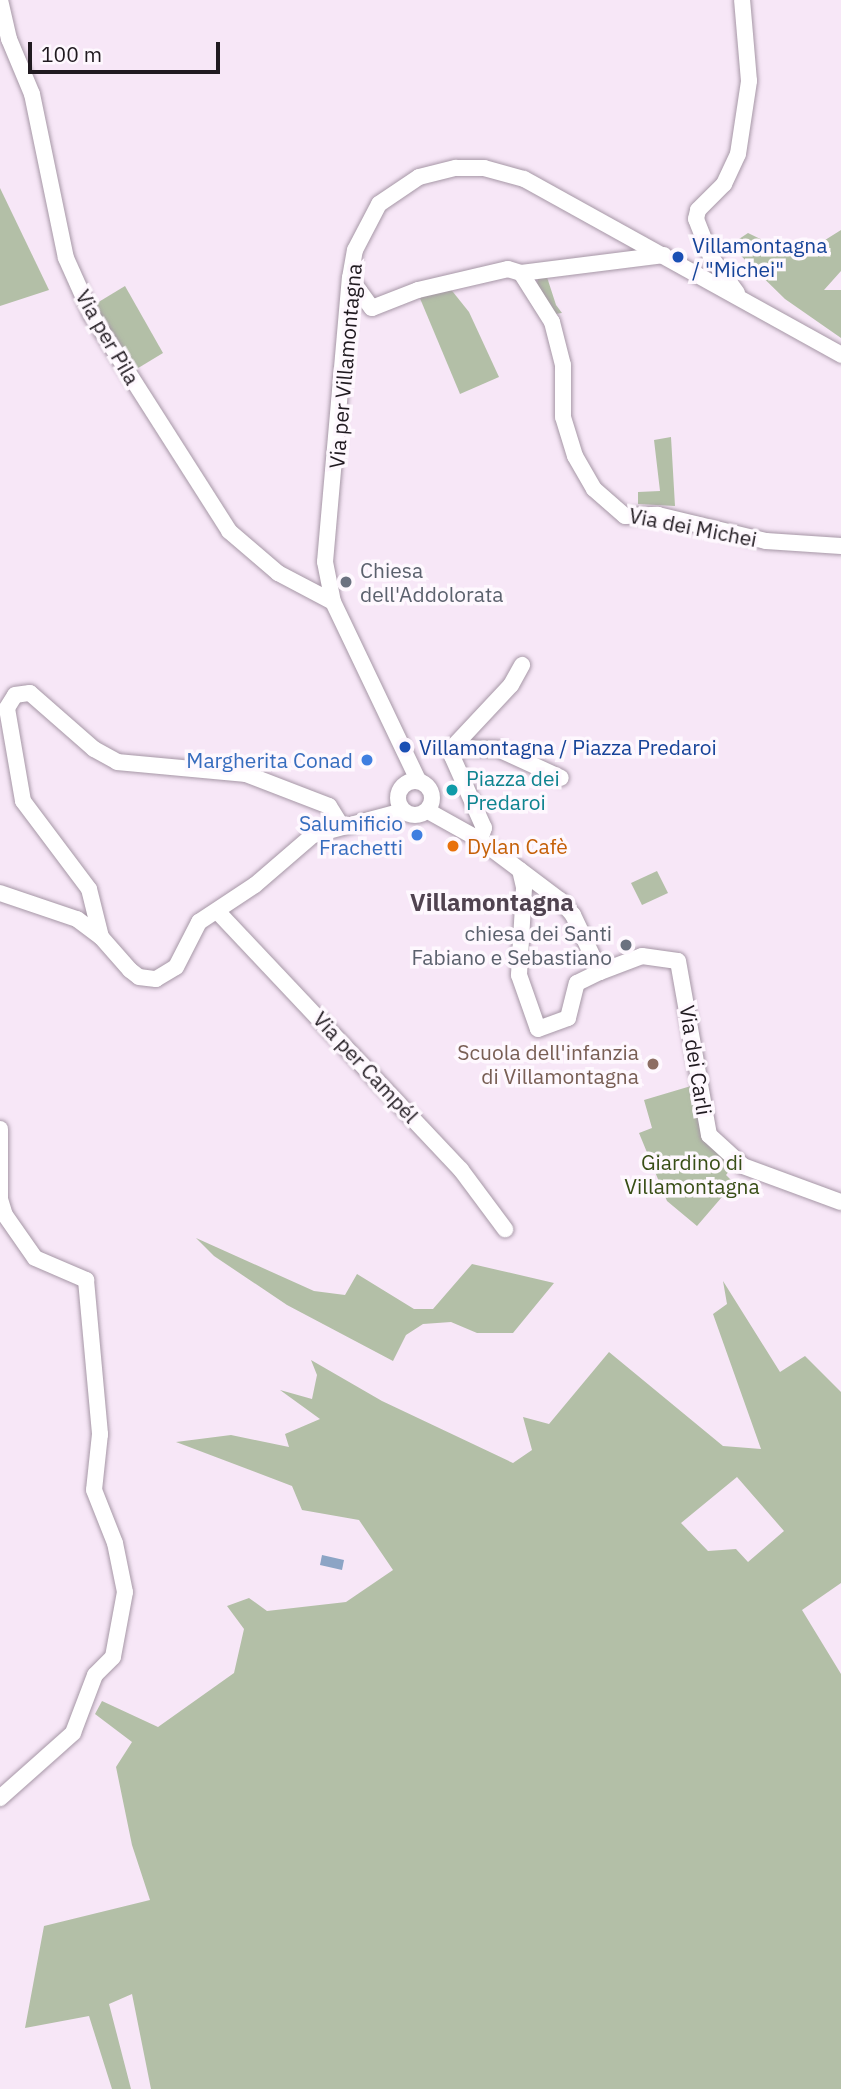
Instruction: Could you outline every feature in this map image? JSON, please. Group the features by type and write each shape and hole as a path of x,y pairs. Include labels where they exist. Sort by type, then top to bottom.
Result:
{"street":[{"name":"Via per Pila","path":"0,0 9,39 32,94 66,258 90,314 229,531 278,573 333,602"},
{"path":"740,297 711,257 696,219 698,210 724,184 738,154 749,81 742,0"},
{"name":"Via per Villamontagna","path":"418,780 333,602 326,562 350,278 355,250 379,204 419,177 456,168 484,169 524,179 841,355"},
{"path":"350,278 372,308 418,290 508,270 521,273 663,256"},
{"name":"Via dei Michei","path":"521,273 552,322 563,365 563,417 575,456 594,488 625,516 658,515 766,541 841,546"},
{"path":"480,840 484,828 452,756 452,748 511,685 522,665"},
{"path":"101,937 89,889 23,801 7,708 15,695 30,693 94,749 117,762 246,774 329,806 341,825"},
{"path":"452,748 498,748 561,778"},
{"path":"0,893 68,914 101,937 139,977 156,979 176,967 200,922 218,912 313,835 341,825 403,811 420,815 428,810 432,792 418,780 399,790 403,811"},
{"path":"428,810 480,840 549,891 573,915 600,972 577,983 568,1018 537,1029 519,975 524,888 520,870"},
{"name":"Via per Campél","path":"218,912 461,1171 505,1229"},
{"name":"Via dei Carli","path":"600,972 642,956 678,961 709,1135 743,1166 841,1202"},
{"path":"0,1129 0,1199 5,1215 35,1258 86,1280 100,1434 94,1490 115,1543 125,1592 113,1657 96,1675 73,1733 0,1798"}],"green space":[{"path":"0,188 49,290 0,306"},
{"path":"841,230 841,271 824,290 841,290 841,338 785,299 730,245 748,233 798,257"},
{"path":"546,274 556,305 562,313 555,314 537,283 539,276"},
{"path":"125,286 163,353 130,373 92,306"},
{"path":"449,287 469,312 499,377 460,394 419,296"},
{"path":"671,437 675,506 638,504 638,492 660,491 654,440"},
{"path":"657,871 668,893 642,905 631,883"},
{"name":"Giardino di Villamontagna","path":"691,1086 701,1131 733,1166 726,1175 734,1183 697,1226 667,1201 639,1133 652,1128 644,1100"},
{"path":"196,1238 314,1291 345,1295 357,1274 414,1309 433,1309 472,1264 554,1283 513,1333 477,1333 451,1322 423,1324 406,1335 393,1361 287,1305 214,1256"},
{"path":"723,1281 780,1372 805,1356 841,1392 841,1583 802,1610 841,1674 841,2089 151,2089 132,1994 109,2004 131,2089 112,2089 89,2016 25,2028 44,1926 150,1900 132,1845 116,1767 132,1742 95,1714 102,1701 158,1727 234,1673 244,1629 227,1606 249,1598 267,1611 346,1602 393,1570 359,1520 302,1510 292,1486 176,1442 231,1435 289,1447 285,1434 320,1419 280,1390 312,1399 317,1375 311,1360 382,1401 513,1463 532,1450 523,1417 549,1424 609,1352 723,1446 761,1449 713,1314 727,1304","holes":["737,1477 784,1531 748,1562 736,1549 708,1551 681,1523"]}],"water":[{"path":"322,1555 344,1560 342,1570 320,1565"}],"place":[{"name":"Villamontagna / \"Michei\"","path":"678,257"},
{"name":"Chiesa dell'Addolorata","path":"346,582"},
{"name":"Villamontagna / Piazza Predaroi","path":"405,747"},
{"name":"Margherita Conad","path":"367,760"},
{"name":"Piazza dei Predaroi","path":"452,790"},
{"name":"Salumificio Frachetti","path":"417,835"},
{"name":"Dylan Cafè","path":"453,846"},
{"name":"chiesa dei Santi Fabiano e Sebastiano","path":"626,945"},
{"name":"Scuola dell'infanzia di Villamontagna","path":"653,1064"}],"district":[{"name":"Villamontagna","path":"492,903"}]}
